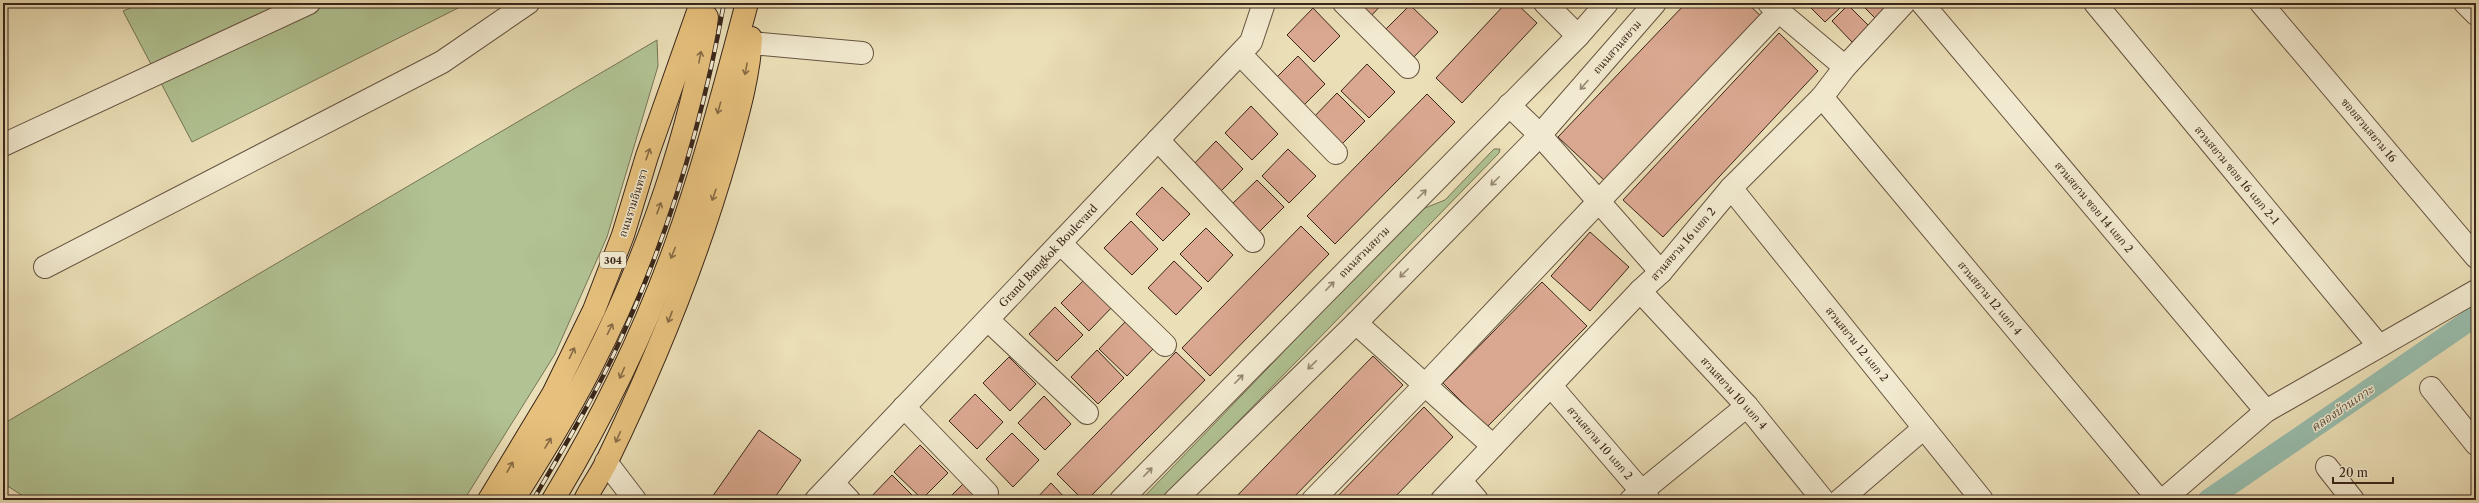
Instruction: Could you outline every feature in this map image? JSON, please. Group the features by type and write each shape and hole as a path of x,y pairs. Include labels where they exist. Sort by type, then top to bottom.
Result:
{"highway":[{"name":"ถนนรามอินทรา","path":"489,500 552,394 594,310 622,235 647,156 701,3"},
{"name":"304","path":"513,500 566,414 613,322 650,232 686,122 706,29 708,3"},
{"path":"553,500 610,398 675,247 711,136 747,3"},
{"path":"584,500 606,462 655,355 698,242 720,177 737,117 751,43 753,3"}],"street":[{"path":"3,145 309,3"},
{"path":"45,267 442,62 528,3"},
{"name":"Grand Bangkok Boulevard","path":"816,500 1251,42 1264,3"},
{"path":"1344,3 1408,67"},
{"path":"1545,3 1578,36"},
{"name":"ถนนสวนสยาม","path":"1121,500 1578,36 1608,3"},
{"name":"ถนนสวนสยาม","path":"1176,500 1356,323 1540,135 1655,3"},
{"name":"สวนสยาม 16 แยก 2","path":"1442,500 1640,291 1661,272 1731,188 1822,97 1845,67 1904,3"},
{"name":"สวนสยาม ซอย 14 แยก 2","path":"1922,3 2266,411"},
{"name":"สวนสยาม ซอย 16 แยก 2-1","path":"2095,3 2379,346"},
{"name":"ซอยสวนสยาม 16","path":"2261,3 2476,257"},
{"path":"2466,3 2476,14"},
{"path":"1313,500 1598,203 1774,7 1845,67"},
{"path":"751,43 862,53"},
{"path":"1240,54 1336,153"},
{"name":"สวนสยาม 12 แยก 4","path":"1822,97 2159,500"},
{"path":"1509,105 1540,135 1598,203 1661,272"},
{"path":"1158,140 1253,241"},
{"name":"สวนสยาม 12 แยก 2","path":"1731,188 1982,500"},
{"path":"1060,243 1165,345"},
{"name":"สวนสยาม 10 แยก 4","path":"1640,291 1747,406 1823,500"},
{"path":"2163,500 2266,411 2476,291"},
{"path":"988,320 1087,413"},
{"path":"1356,323 1493,446"},
{"name":"สวนสยาม 10 แยก 2","path":"1551,386 1641,497"},
{"path":"2431,388 2476,444"},
{"path":"1641,497 1747,406"},
{"path":"904,407 988,493"},
{"path":"1840,500 1924,428"},
{"path":"606,462 629,498"},
{"path":"2327,467 2353,500"},
{"path":"1461,481 1477,500"},
{"path":"833,483 849,500"}],"green space":[{"path":"142,3 468,3 192,142 123,11"},
{"path":"657,40 658,66 607,237 555,354 464,500 29,500 3,483 3,424"},
{"path":"1494,149 1500,149 1499,153 1162,500 1141,500 1420,210 1445,200"}],"building":[{"path":"1358,3 1383,3 1371,16"},
{"path":"1506,3 1516,3 1537,23 1462,103 1436,78"},
{"path":"1686,3 1747,3 1762,17 1605,181 1558,137"},
{"path":"1806,3 1839,3 1842,6 1825,22"},
{"path":"1860,3 1892,3 1876,19"},
{"path":"1410,5 1438,32 1412,59 1384,31"},
{"path":"1848,5 1869,26 1852,42 1832,21"},
{"path":"1313,8 1340,36 1314,62 1287,35"},
{"path":"1779,33 1818,71 1663,237 1623,200"},
{"path":"1298,56 1325,84 1299,110 1271,83"},
{"path":"1367,64 1395,92 1369,118 1341,91"},
{"path":"1337,93 1365,121 1339,147 1311,120"},
{"path":"1427,94 1455,122 1335,244 1307,216"},
{"path":"1251,106 1278,134 1252,160 1225,133"},
{"path":"1216,141 1243,169 1217,195 1190,168"},
{"path":"1288,149 1316,176 1289,203 1262,176"},
{"path":"1257,180 1284,207 1258,233 1230,206"},
{"path":"1162,187 1190,214 1163,241 1136,214"},
{"path":"1131,221 1158,249 1132,275 1104,248"},
{"path":"1301,226 1329,254 1210,376 1182,348"},
{"path":"1206,228 1233,255 1208,282 1180,254"},
{"path":"1590,232 1629,267 1590,311 1551,276"},
{"path":"1174,261 1202,288 1176,315 1148,288"},
{"path":"1087,277 1115,304 1089,331 1061,303"},
{"path":"1542,282 1587,326 1487,427 1443,383"},
{"path":"1055,307 1083,335 1057,361 1029,334"},
{"path":"1125,322 1153,349 1127,376 1099,349"},
{"path":"1097,350 1124,378 1098,404 1071,377"},
{"path":"1176,352 1205,380 1087,500 1083,500 1057,474"},
{"path":"1373,356 1403,385 1291,500 1233,500"},
{"path":"1009,357 1036,384 1010,411 983,383"},
{"path":"975,394 1003,422 977,449 949,421"},
{"path":"1044,396 1071,424 1045,450 1018,423"},
{"path":"1424,407 1453,437 1392,500 1334,500"},
{"path":"759,430 801,460 773,500 710,500"},
{"path":"1012,433 1039,460 1013,487 986,459"},
{"path":"920,445 948,473 922,499 894,472"},
{"path":"892,475 917,500 868,500"},
{"path":"964,483 981,500 947,500"},
{"path":"1051,483 1067,500 1035,500"}],"waterway":[{"name":"คลองบ้านเกาะ","path":"2208,500 2476,316"}],"railway":[{"path":"533,500 574,431 611,360 665,230 680,185 705,95 724,3"}]}
